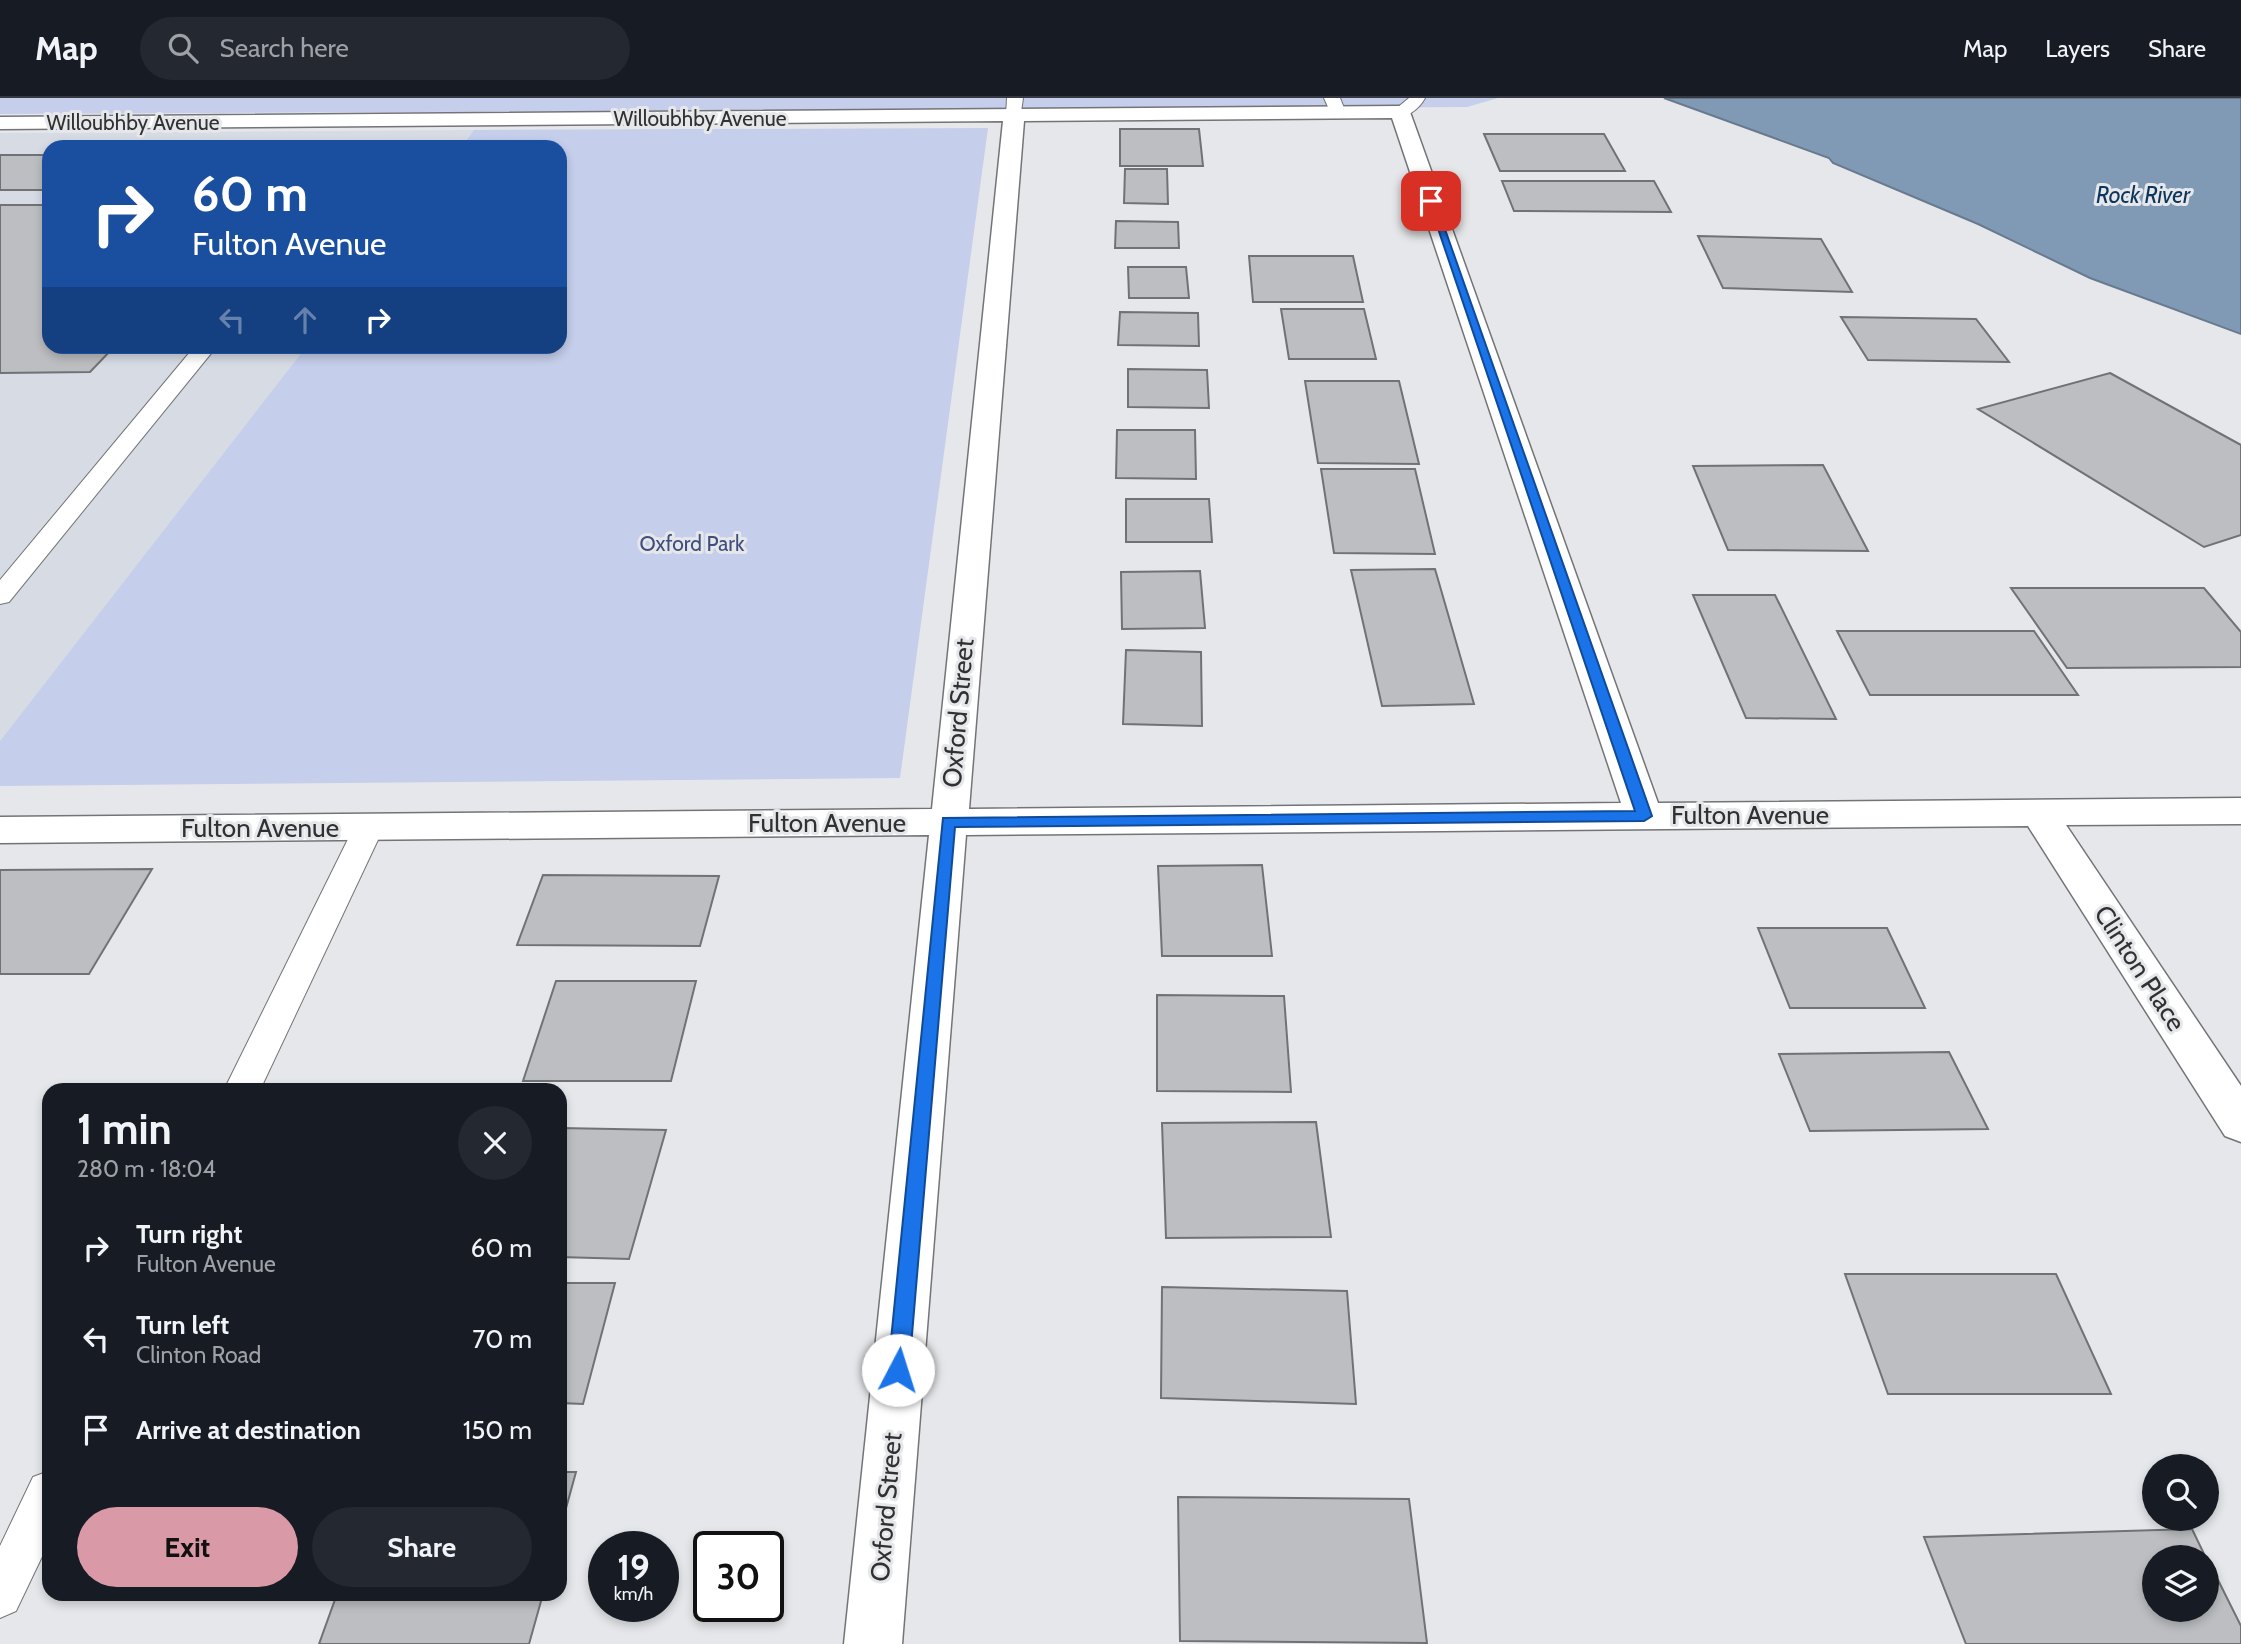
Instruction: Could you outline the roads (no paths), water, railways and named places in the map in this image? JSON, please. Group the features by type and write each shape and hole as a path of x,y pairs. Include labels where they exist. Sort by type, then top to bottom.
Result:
{"street":[{"name":"Willoubhby Avenue","path":"0,123 1014,107 1408,105"},
{"path":"1408,105 1644,816"},
{"name":"Oxford Street","path":"873,1644 1014,107"},
{"name":"Fulton Avenue","path":"0,830 2241,811"},
{"name":"Clinton Place","path":"2039,813 2241,1123"}],"lane":[{"path":"0,596 199,354"},
{"path":"245,1083 369,827"},
{"path":"0,1595 42,1508"}],"water":[{"name":"Rock River","path":"1664,98 2241,98 2241,334 2090,278 1978,224 1833,163 1829,158"}],"park label":[{"name":"Oxford Park","path":"692,543"}]}
